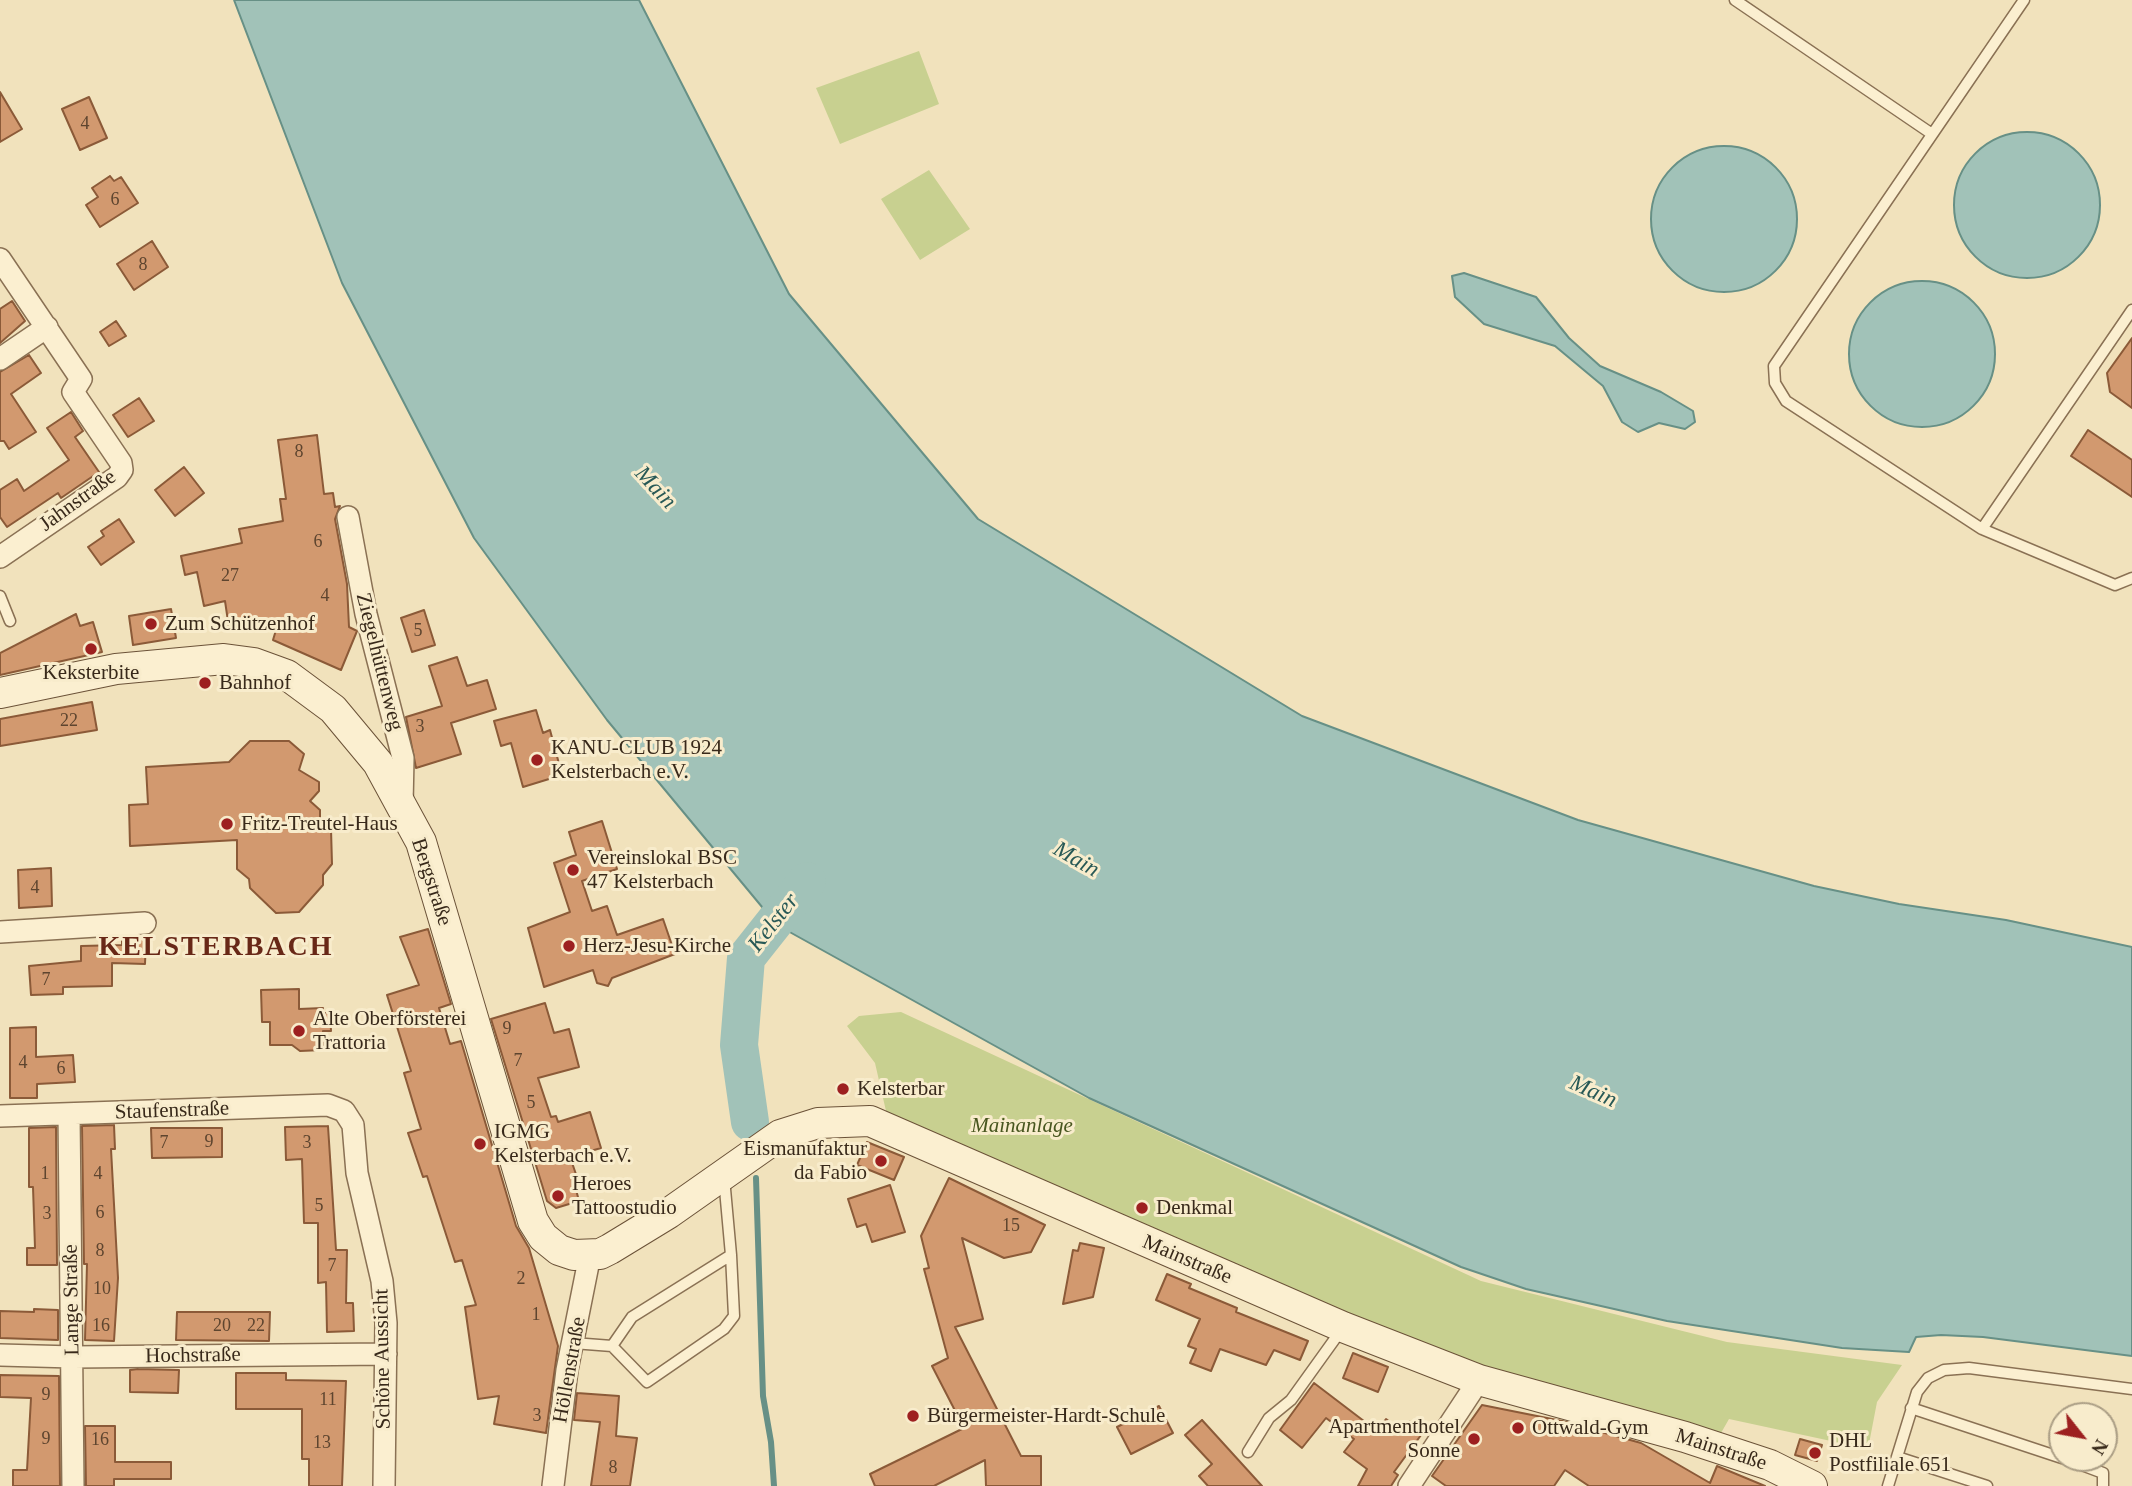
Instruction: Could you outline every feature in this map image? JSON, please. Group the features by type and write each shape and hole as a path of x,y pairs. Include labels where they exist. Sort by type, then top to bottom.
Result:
{"street":[{"name":"Jahnstraße","path":"0,259 81,379 73,392 121,463 122,470 117,477 0,557"},
{"path":"0,359 47,327"},
{"name":"Ziegelhüttenweg","path":"348,517 366,614 403,758 402,807"},
{"name":"Bergstraße","path":"0,693 116,669 206,659 254,663 287,675 332,709 378,764 421,842 533,1221 542,1237 559,1250 574,1255 590,1255"},
{"path":"0,932 145,923"},
{"name":"Staufenstraße","path":"0,1116 328,1105 344,1111"},
{"name":"Schöne Aussicht","path":"344,1111 353,1125 357,1173 382,1281 386,1354 384,1486"},
{"name":"Lange Straße","path":"69,1114 73,1486"},
{"name":"Mainstraße","path":"590,1255 610,1249 780,1135 818,1123 870,1121 1343,1327 1479,1380 1685,1437 1770,1465 1811,1486"},
{"name":"Höllenstraße","path":"553,1486 567,1370 590,1255"},
{"name":"Hochstraße","path":"0,1354 73,1357 386,1354"},
{"path":"1409,1486 1479,1380"}],"lane":[{"path":"1735,0 1933,134"},
{"path":"2024,0 1773,366 1774,383 1786,401 1982,530 2115,584 2132,578"},
{"path":"1982,530 2132,310"},
{"path":"0,596 10,621"},
{"path":"573,1343 612,1346 648,1381 724,1329 734,1316 724,1175"},
{"path":"612,1346 632,1317 731,1255"},
{"path":"1248,1452 1269,1418 1291,1400 1343,1327"},
{"path":"1888,1486 1917,1392 1928,1378 1944,1370 1969,1368 2132,1389"},
{"path":"1911,1408 2048,1453"},
{"path":"1896,1457 1987,1486"}],"green space":[{"path":"919,51 939,104 840,144 816,88"},
{"path":"929,170 970,229 920,260 881,199"},
{"name":"Mainanlage","path":"901,1012 1481,1281 1727,1342 1902,1365 1877,1402 1868,1449 1729,1419 1717,1440 1342,1323 990,1168 886,1111 875,1063 847,1026 859,1016"}],"water":[{"name":"Main","path":"234,0 639,0 789,294 978,519 1302,716 1578,820 1814,886 1899,904 2006,920 2132,947 2132,1356 1983,1337 1941,1335 1916,1337 1909,1352 1842,1348 1667,1321 1526,1289 1461,1267 1089,1098 777,925 607,720 474,538 342,283"},
{"path":"2027,132 2055,137 2079,153 2095,177 2100,205 2095,233 2079,257 2055,273 2027,278 1999,273 1975,257 1959,233 1954,205 1959,177 1975,153 1999,137"},
{"path":"1724,146 1752,152 1775,168 1791,191 1797,219 1791,247 1775,270 1752,286 1724,292 1696,286 1673,270 1657,247 1651,219 1657,191 1673,168 1696,152"},
{"path":"1464,273 1536,297 1569,338 1600,366 1661,392 1693,411 1695,422 1685,429 1659,423 1638,432 1622,422 1603,386 1555,346 1484,324 1455,297 1452,276"},
{"path":"1922,281 1950,287 1973,303 1989,326 1995,354 1989,382 1973,405 1950,421 1922,427 1894,421 1871,405 1855,382 1849,354 1855,326 1871,303 1894,287"}],"building":[{"path":"0,92 22,129 0,142"},
{"path":"89,97 107,138 80,150 62,109"},
{"path":"110,176 114,181 121,177 138,203 100,227 86,205 98,197 92,188"},
{"path":"152,241 168,267 134,290 117,264"},
{"path":"12,301 25,321 0,343 0,309"},
{"path":"116,321 126,336 109,346 100,332"},
{"path":"2132,338 2132,408 2110,392 2107,373"},
{"path":"29,355 41,373 11,394 36,432 9,449 4,441 0,441 0,372"},
{"path":"139,398 154,421 128,437 113,415"},
{"path":"71,412 83,431 75,437 99,472 61,498 58,493 7,527 0,517 0,490 17,479 24,491 69,460 47,428"},
{"path":"2088,430 2132,460 2132,497 2071,456"},
{"path":"317,435 324,494 333,493 335,507 340,506 335,519 347,584 349,627 357,631 341,670 273,640 279,620 229,628 225,601 204,606 197,572 185,575 181,556 242,543 239,529 283,521 280,499 286,499 278,440"},
{"path":"184,467 204,493 175,516 155,490"},
{"path":"119,519 134,542 101,565 88,547 104,536 101,531"},
{"path":"171,609 176,638 133,645 129,616"},
{"path":"424,610 435,645 412,652 401,618"},
{"path":"76,614 80,626 93,622 102,652 0,675 0,653"},
{"path":"457,657 467,686 487,680 496,709 451,723 461,754 416,768 406,717 442,706 429,666"},
{"path":"92,702 97,730 0,746 0,719"},
{"name":"KANU-CLUB 1924 Kelsterbach e.V.","path":"536,710 543,733 550,730 562,775 523,787 511,743 501,746 494,721"},
{"name":"Fritz-Treutel-Haus","path":"250,741 289,741 304,754 299,770 319,782 319,791 310,801 320,810 320,819 331,829 332,864 323,875 323,885 299,912 276,913 250,888 249,879 237,869 237,840 130,846 129,805 148,804 146,767 229,762"},
{"path":"602,821 617,869 582,881 592,911 607,906 617,935 663,919 675,954 612,978 608,986 597,983 593,970 544,987 528,928 570,912 554,863 576,855 569,832"},
{"path":"51,868 52,906 19,908 18,870"},
{"path":"428,929 451,1004 439,1008 450,1044 461,1041 516,1226 529,1248 558,1346 546,1433 494,1424 499,1396 478,1399 465,1307 476,1305 462,1260 455,1262 427,1176 423,1177 408,1133 421,1129 404,1073 411,1071 387,995 419,985 400,937"},
{"path":"122,938 146,938 145,964 112,963 112,986 63,987 63,994 31,995 29,966 81,961 81,946 122,945"},
{"path":"299,989 299,1009 323,1008 323,1013 330,1013 331,1031 323,1031 323,1050 300,1051 292,1045 270,1045 270,1022 262,1022 261,990"},
{"path":"545,1003 554,1033 569,1029 579,1067 538,1078 551,1117 556,1116 558,1122 590,1112 601,1148 570,1157 578,1180 574,1182 579,1201 556,1208 547,1201 491,1019"},
{"path":"36,1027 36,1057 73,1055 75,1082 37,1084 37,1098 10,1098 10,1028"},
{"path":"114,1125 115,1149 111,1149 118,1278 114,1341 85,1340 87,1264 84,1264 82,1126"},
{"path":"328,1126 336,1250 347,1250 346,1303 353,1303 354,1331 327,1332 326,1282 318,1283 318,1223 304,1223 302,1159 286,1160 285,1127"},
{"path":"56,1127 57,1265 27,1265 27,1248 35,1248 33,1187 29,1187 29,1128"},
{"path":"151,1128 222,1128 222,1157 152,1158"},
{"name":"Eismanufaktur da Fabio","path":"867,1142 904,1157 894,1180 857,1165"},
{"path":"949,1178 1045,1225 1031,1252 1004,1258 962,1238 983,1319 955,1327 1021,1456 1041,1456 1041,1486 986,1486 985,1460 934,1486 875,1486 870,1474 964,1428 932,1366 948,1358 924,1269 929,1268 921,1236"},
{"path":"890,1185 905,1232 872,1242 866,1224 857,1227 848,1199"},
{"path":"1080,1243 1104,1248 1093,1297 1063,1304 1073,1250 1078,1251"},
{"path":"1167,1274 1191,1284 1189,1288 1237,1308 1236,1312 1308,1341 1300,1360 1274,1350 1266,1365 1220,1349 1211,1371 1190,1363 1196,1349 1188,1346 1200,1319 1156,1300"},
{"path":"34,1309 58,1310 58,1340 0,1338 0,1311 34,1312"},
{"path":"177,1312 270,1312 269,1341 176,1340"},
{"path":"1353,1353 1388,1367 1378,1392 1343,1378"},
{"path":"130,1370 179,1370 178,1393 130,1392"},
{"path":"236,1373 286,1373 286,1380 346,1381 342,1486 309,1486 309,1459 302,1459 302,1409 236,1409"},
{"path":"0,1375 59,1376 60,1486 13,1486 13,1470 27,1470 31,1398 0,1397"},
{"path":"1314,1383 1377,1431 1386,1419 1402,1431 1409,1421 1424,1431 1394,1472 1398,1475 1391,1486 1358,1486 1367,1469 1344,1452 1354,1439 1326,1418 1302,1448 1280,1430"},
{"path":"577,1393 619,1396 616,1436 637,1438 630,1486 591,1486 600,1422 574,1420"},
{"path":"1482,1405 1562,1421 1641,1443 1710,1483 1717,1466 1765,1486 1589,1486 1565,1470 1554,1486 1446,1486 1432,1476"},
{"path":"1159,1406 1173,1433 1131,1454 1117,1427"},
{"path":"1202,1420 1262,1486 1208,1486 1199,1476 1212,1464 1185,1435"},
{"path":"85,1426 115,1426 115,1462 171,1462 171,1479 114,1479 114,1486 86,1486"},
{"path":"1800,1439 1822,1445 1817,1461 1795,1455"}],"waterway":[{"name":"Kelster","path":"750,1122 739,1045 746,958 807,881"},
{"name":"Kelster","path":"756,1178 763,1396 771,1442 774,1486"}],"place":[{"name":"Zum Schützenhof","path":"151,624"},
{"name":"Keksterbite","path":"91,649"},
{"name":"Bahnhof","path":"205,683"},
{"name":"KANU-CLUB 1924 Kelsterbach e.V.","path":"537,760"},
{"name":"Fritz-Treutel-Haus","path":"227,824"},
{"name":"Vereinslokal BSC 47 Kelsterbach","path":"573,870"},
{"name":"Herz-Jesu-Kirche","path":"569,946"},
{"name":"Alte Oberförsterei Trattoria","path":"299,1031"},
{"name":"Kelsterbar","path":"843,1089"},
{"name":"IGMG Kelsterbach e.V.","path":"480,1144"},
{"name":"Eismanufaktur da Fabio","path":"881,1161"},
{"name":"Heroes Tattoostudio","path":"558,1196"},
{"name":"Denkmal","path":"1142,1208"},
{"name":"Bürgermeister-Hardt-Schule","path":"913,1416"},
{"name":"Ottwald-Gym","path":"1518,1428"},
{"name":"Apartmenthotel Sonne","path":"1474,1439"},
{"name":"DHL Postfiliale 651","path":"1815,1453"}],"district":[{"name":"KELSTERBACH","path":"216,948"}]}
